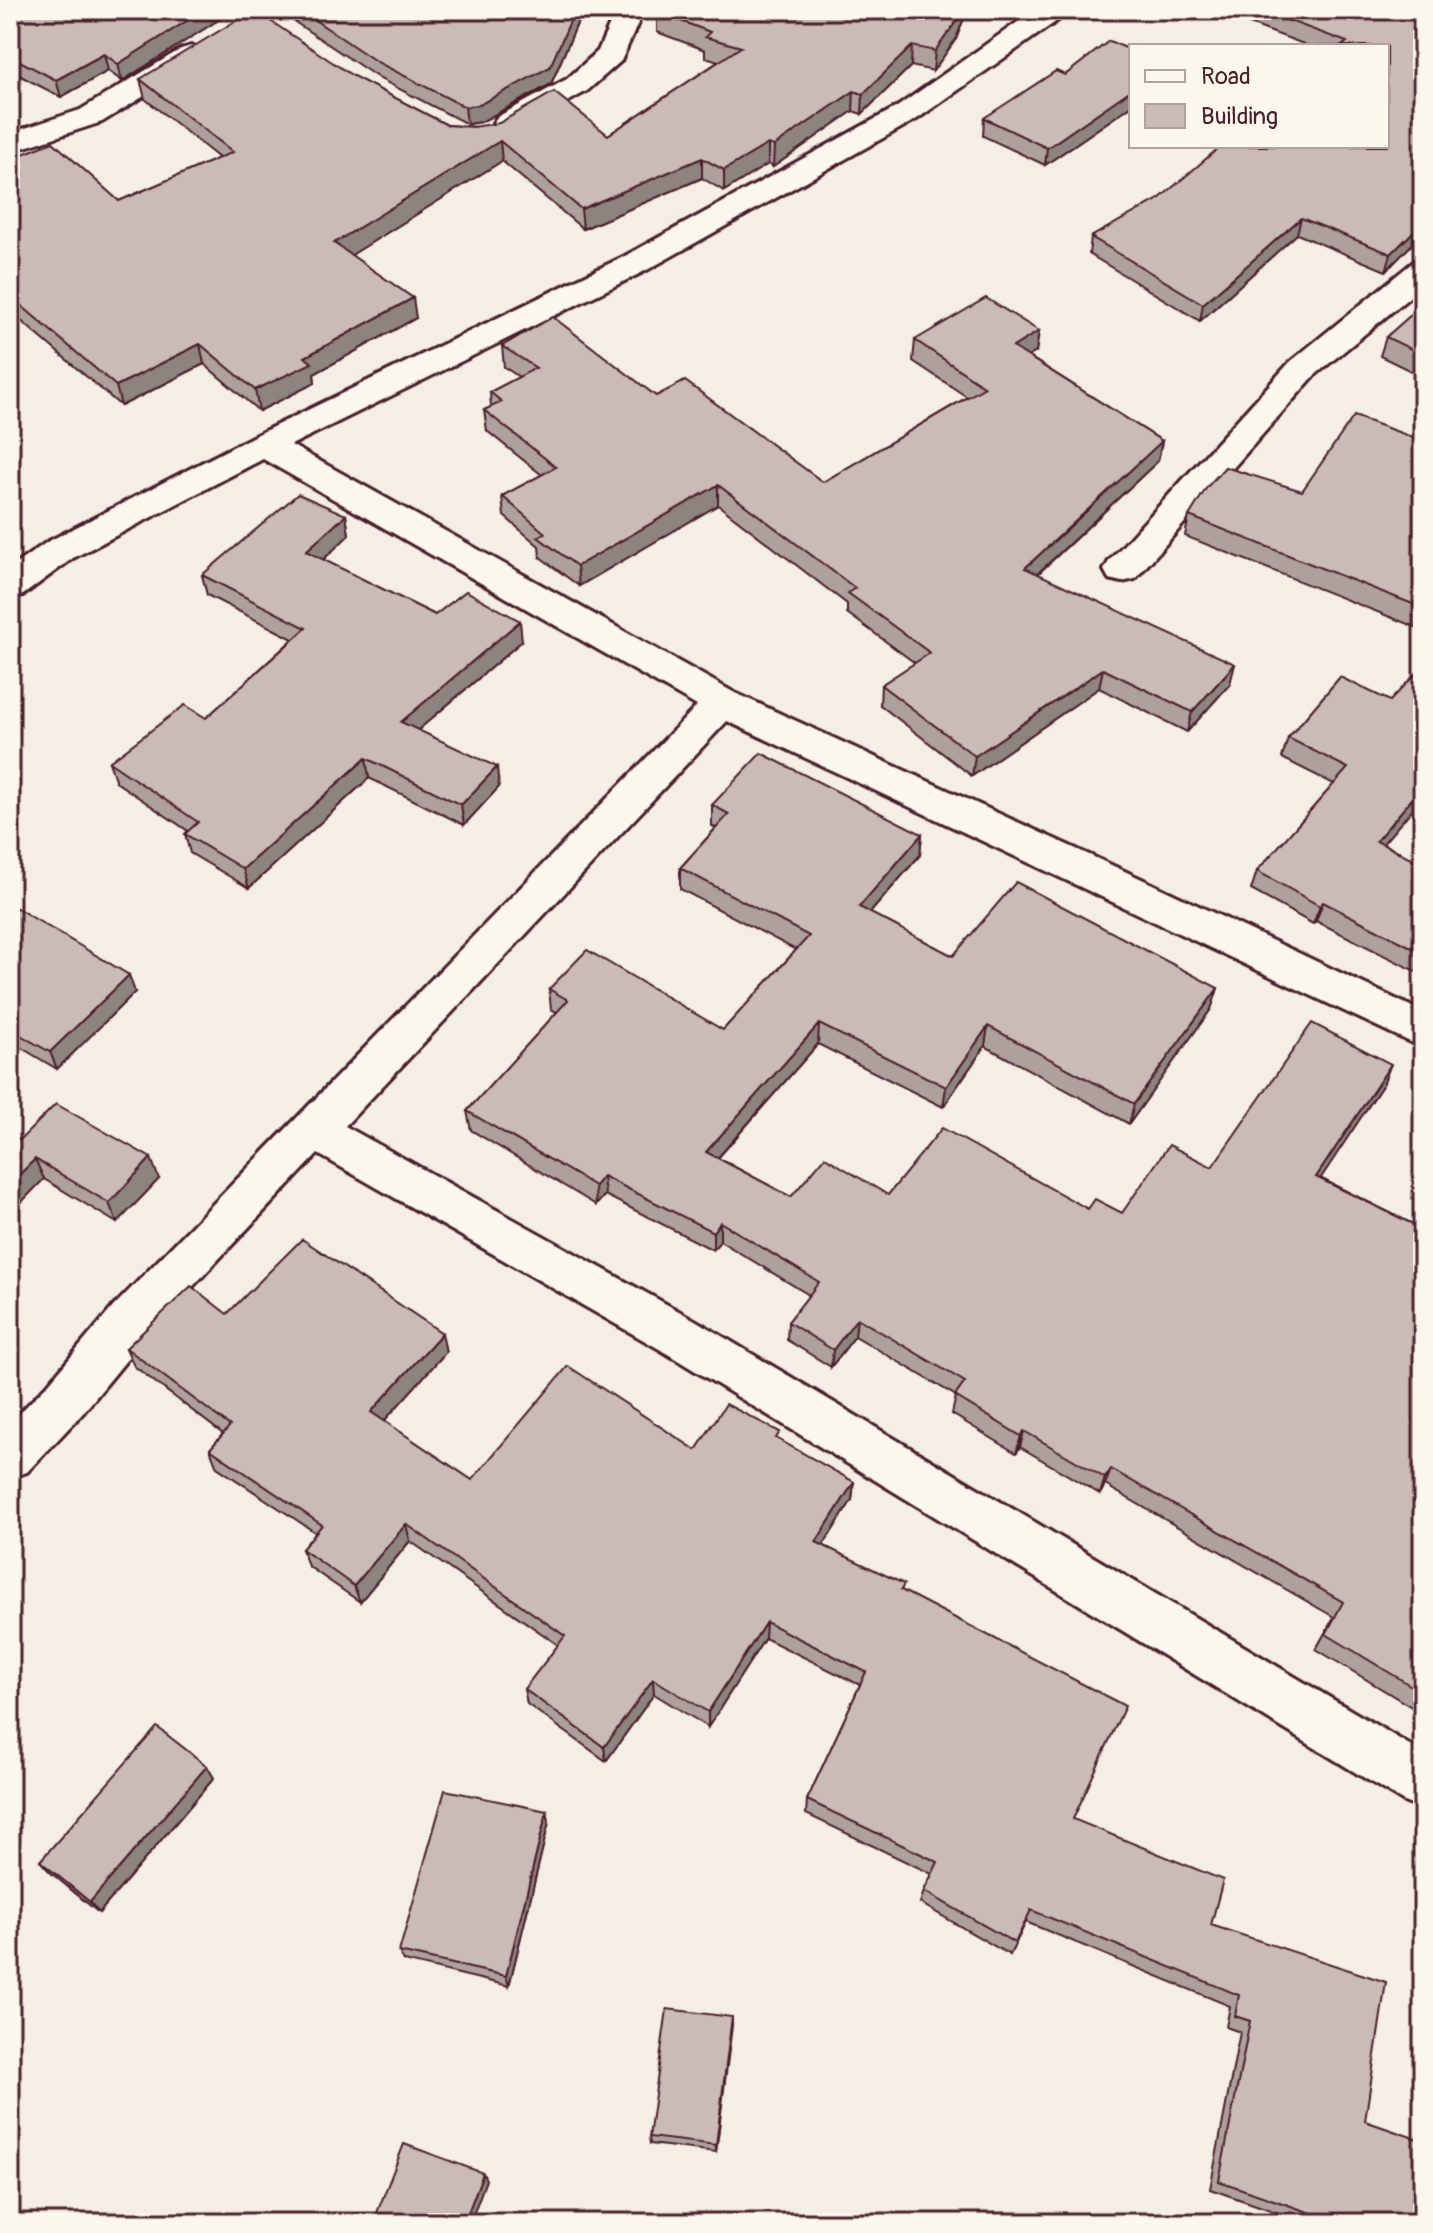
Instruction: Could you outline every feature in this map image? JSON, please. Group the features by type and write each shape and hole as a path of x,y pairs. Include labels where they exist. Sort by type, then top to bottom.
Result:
{"street":[{"path":"489,134 577,85 611,55 630,10"},
{"path":"10,586 60,550 264,445 636,263 907,113 1054,10"},
{"path":"10,143 91,116 220,37"},
{"path":"1122,570 1302,369 1423,270"},
{"path":"264,445 722,703 1130,891 1423,1031"},
{"path":"10,1456 65,1399 130,1321 722,703"},
{"path":"312,1129 692,1343 1423,1783"}],"building":[{"path":"10,10 204,10 118,64 104,54 56,80 10,56"},
{"path":"254,10 353,76 447,125 473,127 499,123 554,92 608,135 741,47 705,37 710,32 657,12 660,10 961,10 935,51 912,46 863,94 854,91 774,146 768,144 724,170 702,158 581,209 500,141 334,243 413,298 305,357 312,363 255,390 200,344 116,386 10,296 10,159 53,142 119,201 233,152 140,79"},
{"path":"300,10 575,10 550,67 479,105 465,107 377,62"},
{"path":"1260,10 1423,10 1423,222 1391,254 1301,218 1203,304 1091,237 1159,199 1219,148 1389,148 1389,44 1344,44 1347,42"},
{"path":"1109,41 1129,49 1129,91 1047,148 984,118 1056,71 1065,75"},
{"path":"986,298 1039,331 1013,347 1162,441 1025,568 1235,664 1192,712 1103,669 975,756 881,685 930,653 848,593 855,588 718,485 577,566 538,537 545,533 502,496 556,467 484,410 502,402 490,392 536,368 502,346 553,317 656,396 685,381 823,482 985,387 915,340"},
{"path":"1423,305 1423,355 1386,337"},
{"path":"1354,416 1423,441 1423,608 1189,516 1207,487 1225,467 1302,491"},
{"path":"298,494 346,515 306,551 435,615 466,591 520,621 401,722 497,767 461,805 366,758 243,869 185,834 198,822 109,762 185,705 206,718 306,628 202,575"},
{"path":"1423,666 1423,786 1376,841 1423,864 1423,953 1323,902 1320,906 1257,871 1348,768 1288,738 1340,677 1390,701"},
{"path":"761,753 922,834 859,907 953,956 1016,882 1218,988 1134,1104 988,1026 946,1087 819,1024 706,1152 791,1197 825,1157 888,1195 942,1128 1088,1209 1095,1199 1122,1213 1169,1145 1212,1167 1312,1023 1391,1064 1316,1177 1423,1229 1423,1693 1326,1634 1343,1602 1111,1469 1105,1478 1024,1431 1021,1436 955,1396 965,1382 857,1318 833,1350 788,1322 819,1282 720,1222 713,1232 603,1176 595,1186 467,1111 568,1000 549,989 587,950 723,1030 809,936 680,868 729,814 712,805"},
{"path":"10,904 129,975 50,1052 10,1029"},
{"path":"56,1104 151,1158 109,1203 35,1159 10,1184 10,1134 20,1140"},
{"path":"302,1239 442,1333 371,1412 472,1480 568,1366 696,1450 726,1404 780,1432 776,1438 854,1482 816,1542 904,1584 901,1590 1125,1706 1073,1819 1223,1880 1211,1925 1386,1982 1365,2121 1423,2141 1423,2223 1340,2223 1219,2181 1250,2021 1235,2016 1239,1995 1031,1910 1015,1943 924,1891 938,1862 807,1800 866,1672 766,1622 708,1712 653,1679 604,1747 524,1689 565,1636 406,1524 354,1586 302,1549 322,1525 210,1449 230,1426 126,1348 191,1286 227,1314"},
{"path":"157,1727 207,1766 90,1902 40,1861"},
{"path":"445,1790 547,1811 506,1976 399,1952"},
{"path":"667,2009 732,2017 716,2145 649,2137"},
{"path":"404,2144 483,2173 464,2223 373,2223"}]}
